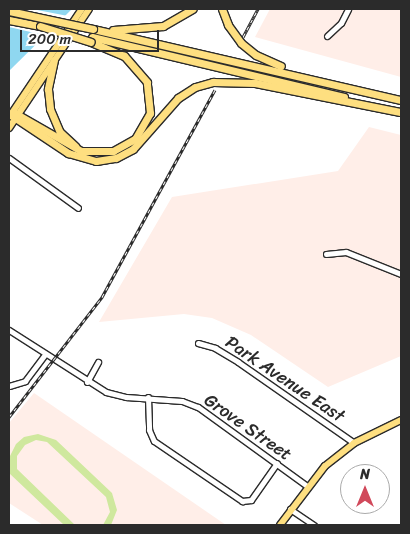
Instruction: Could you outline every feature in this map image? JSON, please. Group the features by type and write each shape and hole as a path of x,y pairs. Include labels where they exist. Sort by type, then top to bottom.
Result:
{"highway":[{"path":"92,36 158,28 180,18 192,9"},
{"path":"222,9 232,33 252,52 322,79"},
{"path":"9,12 92,36 242,70 401,113"},
{"path":"9,20 322,79 401,100"},
{"path":"13,115 71,148 94,153 117,150 135,139 148,120 151,101 147,82 136,66 92,36"},
{"path":"54,60 48,93 54,121 71,143 94,153"},
{"path":"13,115 68,154 96,161 129,152 182,95 213,82 255,83 401,113"}],"main road":[{"path":"9,128 13,115 82,9"},
{"path":"13,115 54,60 88,9"},
{"path":"280,525 307,486 354,443 401,420"}],"street":[{"path":"327,36 341,23 348,9"},
{"path":"9,158 78,208"},
{"path":"326,254 346,252 401,274"},
{"name":"Grove Street","path":"9,330 87,382 106,392 182,401 198,407 307,486"},
{"name":"Park Avenue East","path":"198,343 215,348 238,362 354,443"},
{"path":"9,386 25,381 45,354"},
{"path":"87,382 98,362"},
{"path":"148,398 149,430 154,441 242,502 251,500 277,463"},
{"path":"290,509 314,525"}],"shaded area":[{"path":"270,9 401,9 401,77 255,37"},
{"path":"369,127 401,135 401,356 328,387 251,335 212,318 184,314 99,322 172,197 338,171"},
{"path":"34,393 226,525 43,525 9,503 9,423"}],"green space":[{"path":"38,434 56,440 112,493 117,510 111,525 103,525 110,512 106,497 47,442 36,440 25,445 17,456 17,469 75,525 64,525 9,473 10,456 16,444 24,437"}],"water":[{"path":"9,9 72,9 9,71"}],"pier":[{"path":"9,9 32,9 68,16 48,36 9,27"}],"railway":[{"path":"243,37 258,9"},
{"path":"9,417 102,297 215,90"}]}
